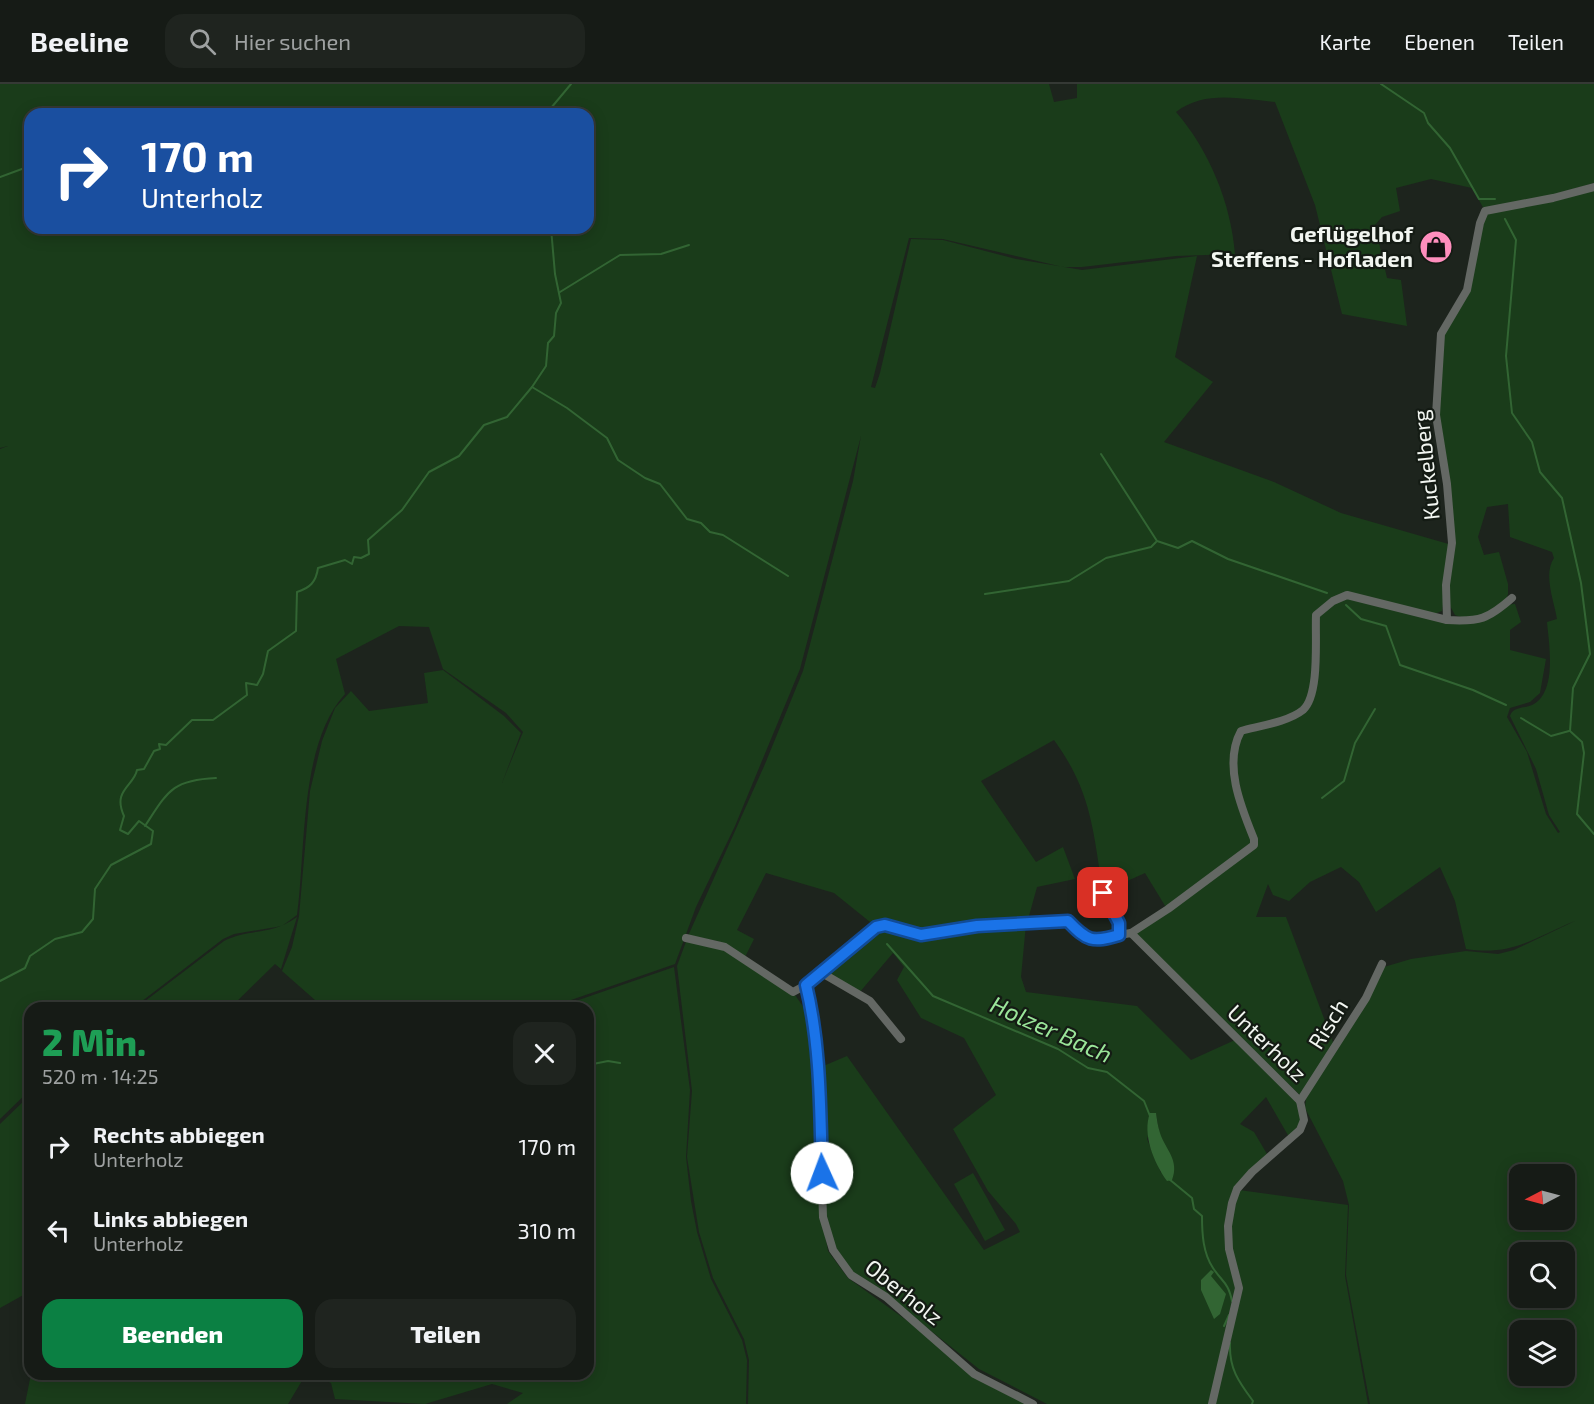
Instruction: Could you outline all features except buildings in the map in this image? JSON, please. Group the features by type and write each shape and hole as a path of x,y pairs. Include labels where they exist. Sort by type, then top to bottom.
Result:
{"street":[{"name":"Kuckelberg","path":"1447,620 1446,585 1452,543 1448,484 1436,415 1441,334 1467,290 1479,223 1485,211 1553,198 1594,186"},
{"path":"686,938 717,943 793,992 822,973 876,927 885,925 921,935 977,926 1068,921 1083,937 1094,941 1131,933 1168,909 1254,845 1254,839 1238,798 1235,742 1241,731 1289,717 1301,712 1308,705 1315,671 1317,615 1333,601 1347,595 1447,620 1467,621 1489,617 1512,598"},
{"path":"1103,893 1119,923 1119,935"},
{"name":"Unterholz","path":"1131,933 1300,1101 1304,1120 1300,1130 1252,1172 1238,1189 1232,1203 1228,1226 1229,1249 1239,1288 1212,1404"},
{"name":"Risch","path":"1300,1101 1366,998 1382,964"},
{"path":"822,973 870,1001 902,1039"},
{"name":"Oberholz","path":"806,985 814,1021 818,1061 823,1217 833,1250 851,1275 886,1297 974,1374 1033,1404"}],"shaded area":[{"path":"0,84 1049,84 1054,102 1077,98 1077,84 1594,84 1594,183 1552,195 1484,209 1472,188 1431,179 1396,188 1400,211 1382,217 1375,225 1387,278 1401,280 1407,326 1342,314 1315,205 1275,102 1211,98 1187,105 1176,112 1199,143 1216,178 1229,216 1235,254 1176,256 1064,267 1082,270 1197,256 1175,357 1213,382 1164,442 1274,482 1341,513 1452,545 1442,611 1434,614 1398,605 1397,608 1447,621 1468,623 1484,621 1506,606 1515,604 1521,622 1510,630 1510,650 1546,659 1540,693 1530,702 1510,708 1507,717 1527,752 1546,814 1558,833 1560,832 1549,815 1536,769 1510,716 1517,709 1534,704 1541,697 1549,678 1550,654 1547,622 1557,619 1549,580 1554,558 1552,552 1510,537 1508,504 1487,507 1478,537 1484,555 1499,552 1508,584 1508,594 1504,604 1486,617 1466,619 1455,615 1449,604 1448,593 1454,542 1449,484 1437,415 1442,332 1469,290 1481,223 1488,211 1594,185 1594,1404 1370,1404 1346,1275 1349,1205 1343,1181 1305,1108 1306,1099 1384,967 1411,959 1466,951 1498,954 1514,950 1575,921 1510,948 1482,951 1466,949 1455,901 1440,867 1376,912 1359,882 1341,867 1310,882 1289,901 1273,895 1268,884 1256,917 1286,917 1334,1045 1306,1092 1300,1095 1222,1023 1133,933 1167,909 1145,873 1103,892 1093,831 1084,795 1067,759 1054,740 981,781 1036,862 1063,847 1075,879 1037,887 1027,923 978,924 920,934 885,924 875,926 834,893 766,873 737,930 754,939 744,959 718,941 688,936 765,764 803,671 853,481 861,436 800,669 735,826 696,907 675,964 571,1000 573,1002 314,1002 282,971 292,947 299,916 310,791 322,741 335,709 319,741 312,769 307,799 297,915 282,926 234,934 223,939 141,1002 24,1002 24,1096 0,1119 0,449 8,446 0,448","holes":["909,238 943,239 1060,266 1016,259 943,240 911,239 880,373 875,388 871,387","1317,624 1316,672 1307,707 1286,719 1242,732 1239,739 1235,755 1237,789 1253,834 1254,847 1172,905 1253,845 1251,833 1239,806 1233,773 1233,755 1237,737 1241,730 1292,714 1308,699 1312,686 1314,633","399,626 429,627 443,669 506,713 523,732 502,783 521,733 504,716 443,670 424,673 428,703 369,711 351,691 336,707 345,694 336,659"]},
{"path":"297,917 281,969 275,964 236,1002 144,1002 224,941 287,923"},
{"path":"1026,924 1021,977 1026,992 1137,1006 1191,1060 1235,1040 1297,1102 1301,1123 1289,1137 1266,1097 1240,1124 1254,1132 1267,1154 1242,1179 1228,1226 1238,1288 1210,1404 1047,1404 979,1369 921,1323 851,1275 832,1250 824,1217 821,1067 847,1056 984,1250 1020,1232 988,1191 953,1129 996,1095 964,1038 921,1018 897,980 904,967 893,953 859,993 823,973 877,928 885,926 921,936","holes":["1156,1114 1160,1136 1161,1173 1147,1139"]},
{"path":"687,939 717,944 793,992 813,1021 822,1218 828,1251 848,1278 978,1372 1037,1404 748,1404 749,1360 744,1339 713,1278 699,1232 687,1157 692,1091 677,966"},
{"path":"674,967 690,1090 686,1157 691,1201 697,1232 711,1279 742,1340 747,1360 746,1404 507,1404 523,1393 492,1384 425,1404 335,1399 331,1383 324,1380 594,1380 594,1002 573,1002"},
{"path":"24,1101 24,1295 0,1308 0,1124"},
{"path":"1150,1113 1156,1113 1160,1133 1173,1161 1172,1180 1167,1181 1158,1166 1148,1139"},
{"path":"973,1173 1005,1230 985,1241 954,1184"},
{"path":"1239,1190 1348,1205 1345,1276 1368,1404 1213,1404 1240,1288 1230,1248 1230,1226"},
{"path":"1211,1270 1214,1272 1211,1276 1226,1294 1220,1314 1214,1319 1201,1290 1201,1280"},
{"path":"30,1380 302,1380 288,1404 25,1404"}],"waterway":[{"path":"551,108 571,84"},
{"path":"1381,84 1424,113 1428,123 1450,148 1479,199 1495,199"},
{"path":"0,177 24,168"},
{"path":"1505,219 1516,240 1506,356 1512,413 1532,442 1540,472 1562,498 1581,583 1590,654 1573,688 1570,731 1582,742 1584,753 1577,814 1594,834"},
{"path":"0,981 25,968 30,956 55,939 82,932 93,919 95,889 111,865 151,844 153,831 139,821 128,834 120,830 124,816 121,800 122,794 137,770 144,769 154,751 160,749 159,744 166,745 192,720 213,720 247,695 246,683 257,685 263,674 268,651 296,631 297,592 312,584 318,568 345,560 352,564 354,557 361,558 369,554 368,540 402,510 429,472 459,456 484,425 507,417 532,387 546,366 548,343 554,336 556,313 561,303 555,274 552,234"},
{"path":"560,292 620,255 661,254 689,245"},
{"path":"532,387 567,408 607,438 618,460 645,478 660,484 687,519 701,523 710,532 723,535 788,576"},
{"path":"1101,454 1157,541 1178,548 1192,541 1228,559 1327,593"},
{"path":"985,594 1069,581 1106,558 1151,547 1156,542"},
{"path":"1346,605 1361,619 1386,626 1400,665 1473,690 1506,705"},
{"path":"1322,798 1344,781 1355,743 1375,709"},
{"path":"1521,718 1551,736 1569,731"},
{"path":"145,826 166,796 180,785 190,781 216,778"},
{"name":"Holzer Bach","path":"887,944 933,996 1058,1049 1088,1068 1107,1072 1144,1101 1150,1116"},
{"path":"594,1064 608,1061 620,1063"},
{"name":"Holzer Bach","path":"1169,1179 1192,1198 1194,1209 1202,1216 1207,1256 1227,1286 1232,1301"},
{"name":"Holzer Bach","path":"1224,1326 1229,1315"},
{"name":"Holzer Bach","path":"1230,1343 1233,1367 1253,1401 1252,1404"}],"place":[{"name":"Geflügelhof Steffens - Hofladen","path":"1436,247"}],"route":[{"path":"822,1173 818,1061 814,1021 806,985 876,927 885,925 921,935 977,926 1068,921 1083,937 1094,941 1119,935 1119,923 1103,893"}]}
